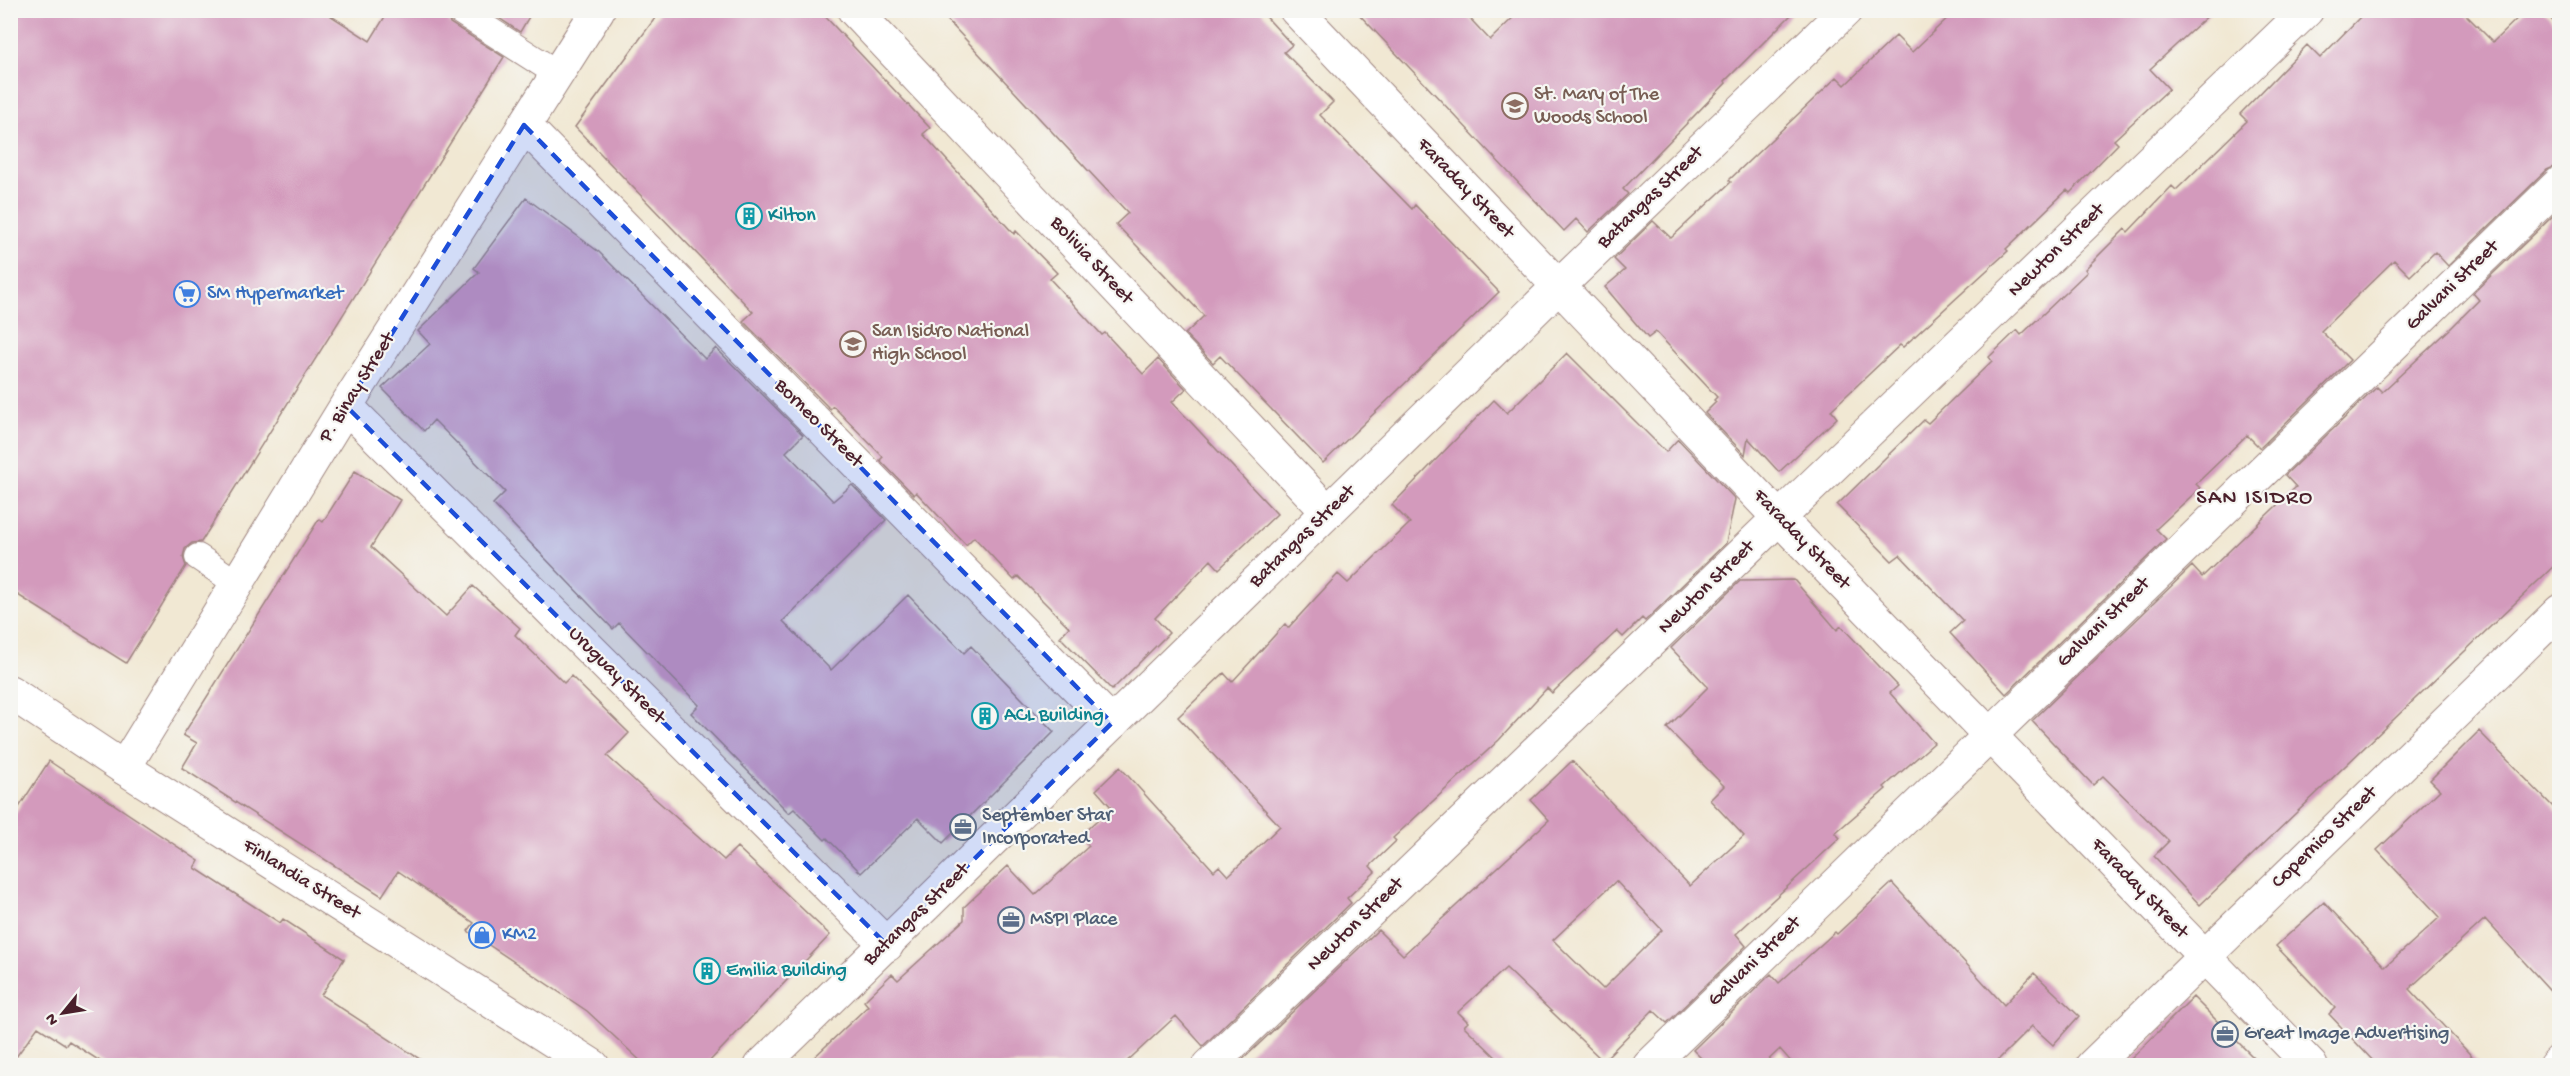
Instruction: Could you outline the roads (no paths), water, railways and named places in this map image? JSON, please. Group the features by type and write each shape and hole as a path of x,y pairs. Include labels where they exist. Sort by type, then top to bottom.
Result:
{"street":[{"name":"P. Binay Street","path":"124,768 346,406 597,10"},
{"name":"Bolivia Street","path":"854,10 1328,512"},
{"name":"Faraday Street","path":"1296,10 1779,518 2311,1065"},
{"name":"Batangas Street","path":"761,1065 887,945 1558,286 1846,10"},
{"name":"Newton Street","path":"1209,1065 2307,10"},
{"name":"Borneo Street","path":"524,125 1112,723"},
{"name":"Galvani Street","path":"1649,1065 2559,183"},
{"name":"Uruguay Street","path":"346,406 887,945"},
{"name":"Copernico Street","path":"2092,1065 2559,611"},
{"name":"Finlandia Street","path":"10,692 124,768 593,1065"},
{"path":"2555,1065 2559,1061"}],"lane":[{"path":"458,10 558,74"},
{"path":"198,556 237,584"}],"place":[{"name":"St. Mary of The Woods School","path":"1515,106"},
{"name":"Kilton","path":"749,216"},
{"name":"SM Hypermarket","path":"187,294"},
{"name":"San Isidro National High School","path":"853,344"},
{"name":"ACL Building","path":"985,716"},
{"name":"September Star Incorporated","path":"963,827"},
{"name":"MSPI Place","path":"1011,920"},
{"name":"KM2","path":"482,935"},
{"name":"Emilia Building","path":"707,971"},
{"name":"Great Image Advertising","path":"2225,1034"}],"district":[{"name":"SAN ISIDRO","path":"2255,499"}]}
